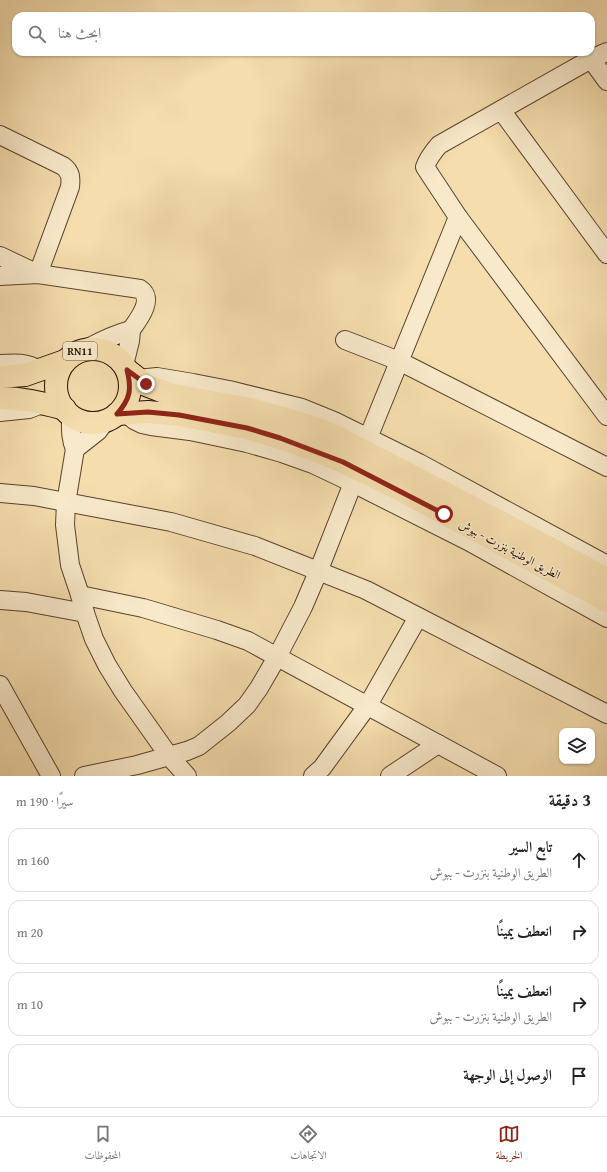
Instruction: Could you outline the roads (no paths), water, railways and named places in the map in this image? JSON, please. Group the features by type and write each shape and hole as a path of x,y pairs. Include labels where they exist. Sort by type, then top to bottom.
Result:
{"main road":[{"name":"RN11","path":"0,377 25,375 40,371 65,361 86,349 107,351 117,357 130,371"},
{"name":"RN11","path":"65,361 59,370 56,380 56,390 59,400 68,413"},
{"path":"0,398 18,398 44,404 68,413 82,421 94,423 117,416 125,405 130,394 130,371"},
{"name":"الطريق الوطنية بنزرت - ببوش","path":"130,371 146,384 169,394 255,410 310,426 328,433 375,456 607,578"},
{"name":"الطريق الوطنية بنزرت - ببوش","path":"117,416 148,412 199,418 247,428 314,450 343,462 392,486 607,601"}],"street":[{"path":"607,52 591,59 439,145 431,154 425,167 458,217 607,416"},
{"path":"591,59 607,81"},
{"path":"501,110 607,254"},
{"path":"0,135 63,166 70,173 70,187 38,274"},
{"path":"368,438 458,217"},
{"path":"0,256 38,274"},
{"path":"0,276 38,274 140,289 145,294 146,299 144,308 131,330 130,371 147,377 164,378 229,390 267,399 308,411 334,421 469,490 607,565"},
{"path":"86,349 102,340 131,330"},
{"path":"345,340 399,361 607,467"},
{"path":"0,364 28,364 34,366 40,371"},
{"path":"0,412 29,409 44,404"},
{"path":"68,413 75,449 66,503 65,525 70,566 85,613 94,639 107,665 123,691 169,756 187,776"},
{"path":"75,449 117,416 151,426 190,431 240,441 282,453 313,464 353,482 468,541 607,618"},
{"path":"84,776 137,765 200,746 247,705 277,657 303,607 353,482"},
{"path":"0,493 34,496 171,522 254,546 366,590 607,714"},
{"path":"80,595 143,608 248,641 496,776"},
{"path":"0,600 26,602 85,613"},
{"path":"321,773 368,705 418,617"},
{"path":"0,687 8,716 51,776"},
{"path":"390,776 438,744"}]}
